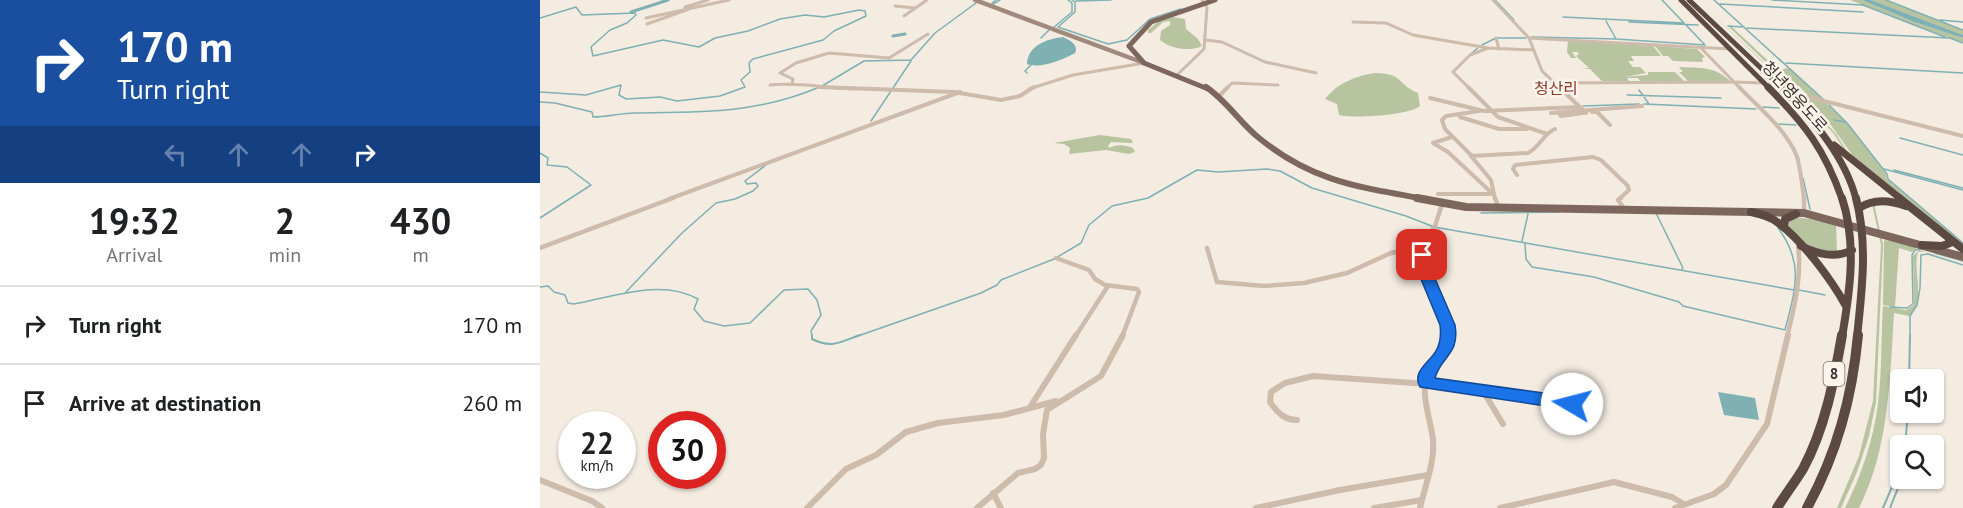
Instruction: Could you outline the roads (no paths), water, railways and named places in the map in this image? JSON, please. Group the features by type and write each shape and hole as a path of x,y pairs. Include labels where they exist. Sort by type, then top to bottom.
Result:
{"highway":[{"name":"청년영웅도로","path":"1681,0 1799,118 1825,155 1841,191 1851,250 1847,309 1826,413 1802,470 1777,508"},
{"name":"청년영웅도로","path":"1689,0 1790,97 1821,132 1845,168 1859,208 1863,273 1852,393 1836,452 1823,482 1807,508"},
{"path":"1821,132 1837,148 1963,249"},
{"path":"1859,208 1869,202 1885,200 1915,210"},
{"path":"1751,212 1769,217 1784,227 1837,291 1847,309"},
{"path":"1784,227 1785,219 1800,213"},
{"path":"1922,245 1946,245 1950,241 1948,237"},
{"path":"1798,244 1813,252 1832,255 1847,253 1851,250"}],"main road":[{"path":"1144,63 1129,45 1146,25 1155,19 1215,0"},
{"path":"976,1 1204,86 1219,96 1257,137 1293,163 1341,183 1442,204 1499,209 1800,213 1963,257"}],"street":[{"path":"646,18 708,0"},
{"path":"681,9 729,0"},
{"path":"904,16 927,0"},
{"path":"1493,0 1529,38 1542,71 1583,110"},
{"path":"1177,75 1202,52 1206,40 1203,2"},
{"path":"896,6 915,8"},
{"path":"664,9 669,12"},
{"path":"647,24 689,9"},
{"path":"1353,22 1386,23 1413,35 1449,39 1488,48 1534,50"},
{"path":"792,84 793,79 780,73 809,58 840,53 889,58 928,34"},
{"path":"1496,38 1499,49"},
{"path":"1529,38 1731,49"},
{"path":"1206,40 1222,42 1265,62 1316,73"},
{"path":"1488,48 1473,53 1453,71 1489,111 1504,120 1547,134"},
{"path":"1701,48 1780,130 1792,147 1797,158 1806,204 1800,213"},
{"path":"770,85 792,84 822,88 960,92 1004,100 1073,75 1144,63"},
{"path":"1219,96 1232,83 1278,85"},
{"path":"1554,83 1765,83"},
{"path":"540,248 960,92"},
{"path":"1808,97 1963,136"},
{"path":"1430,98 1489,111 1583,110 1642,106"},
{"path":"1479,110 1442,120 1445,129 1472,156 1473,161 1491,180 1492,194 1499,209"},
{"path":"1551,112 1558,112 1561,116 1583,110 1597,112 1610,125"},
{"path":"1451,116 1499,129 1530,128"},
{"path":"1472,156 1527,154 1539,147 1547,134 1555,129"},
{"path":"1452,137 1433,143 1448,152 1492,194"},
{"path":"1518,175 1513,169 1515,165 1593,157 1601,160 1628,186 1629,190 1618,200 1625,210"},
{"path":"1438,194 1492,194"},
{"path":"1420,508 1433,446 1425,395 1427,373 1444,352 1449,335 1423,267 1422,246 1433,230 1442,204"},
{"path":"1675,508 1714,494 1726,485 1767,424 1798,290 1800,261 1798,244"},
{"path":"1207,248 1212,271 1218,282 1264,286 1304,283 1347,273 1391,253 1422,246"},
{"path":"807,508 839,475 876,455 906,432 929,425 991,417 1056,401 1100,378 1123,334 1139,292 1133,288 1108,286 1099,282 1089,270 1056,258"},
{"path":"1030,407 1108,286"},
{"path":"1296,420 1285,419 1269,398 1278,385 1296,379 1335,376 1426,383 1572,404"},
{"path":"1483,391 1503,424"},
{"path":"976,508 1018,473 1035,469 1041,465 1044,458 1042,443 1045,417 1047,410 1056,401"},
{"path":"1256,508 1340,490 1428,475"},
{"path":"540,480 592,501 602,508"},
{"path":"1500,508 1614,482 1672,497 1684,504"},
{"path":"993,493 1001,508"},
{"path":"1374,508 1422,500"}],"water":[{"path":"1862,0 1871,0 1963,35 1963,38 1914,22"},
{"path":"1063,37 1075,45 1075,53 1045,65 1027,64 1031,52 1039,44"},
{"path":"1718,392 1755,398 1759,420 1724,415"}],"waterway":[{"path":"631,12 668,0"},
{"path":"992,3 996,0"},
{"path":"993,4 1000,0"},
{"path":"1053,28 1072,12 1072,3 1068,0"},
{"path":"1072,0 1075,2 1075,12 1058,27 1108,44 1127,40 1150,19 1181,9"},
{"path":"1076,1 1111,0"},
{"path":"1495,0 1514,20"},
{"path":"1563,17 1684,23 1662,0"},
{"path":"1714,0 1823,99"},
{"path":"1772,0 1863,5 1945,37"},
{"path":"1886,0 1963,30"},
{"path":"822,86 864,61 911,60 935,33 976,3"},
{"path":"1720,4 1863,12"},
{"path":"540,18 576,7 582,15 635,13 636,15 627,23 610,30 591,47 593,56 663,40 699,47 715,38 748,31 780,19 805,15 824,17 859,10 865,11 866,16 834,31 823,40 753,59 749,63 750,72 741,80 745,87 720,96 677,101 660,97 626,99 619,95 621,85 586,95 540,92"},
{"path":"1940,20 1963,22"},
{"path":"1606,21 1616,39"},
{"path":"1629,22 1698,25"},
{"path":"1616,39 1705,45 1686,25"},
{"path":"1728,26 1742,27"},
{"path":"1747,28 1949,38"},
{"path":"1041,38 1049,30"},
{"path":"893,36 905,34"},
{"path":"1532,37 1616,39"},
{"path":"1482,45 1496,38 1526,38"},
{"path":"1950,38 1963,43"},
{"path":"1472,53 1480,46"},
{"path":"871,121 911,61"},
{"path":"1786,63 1963,73"},
{"path":"1027,73 1025,71 1031,65"},
{"path":"540,102 555,103 592,112 593,117 630,113 705,112 772,103 817,88"},
{"path":"1639,90 1643,96"},
{"path":"1627,95 1643,96"},
{"path":"1643,96 1721,98"},
{"path":"1643,96 1649,104"},
{"path":"1583,106 1639,104"},
{"path":"1644,104 1756,109"},
{"path":"1829,105 1847,123 1887,174 1888,179 1963,243"},
{"path":"1763,107 1779,108"},
{"path":"1834,120 1845,122"},
{"path":"1779,124 1796,125"},
{"path":"1900,138 1963,155"},
{"path":"1794,147 1799,159"},
{"path":"540,153 548,158 547,165 567,167 591,185 540,218"},
{"path":"626,292 682,233 716,203 735,199 753,191 758,186 756,183 747,184 745,181 766,165"},
{"path":"855,337 981,293 997,285 1001,280 1054,259 1081,243 1089,225 1112,206 1148,198 1197,170 1218,172 1267,169 1280,171 1312,188 1406,216 1434,227 1794,290"},
{"path":"1884,169 1963,190"},
{"path":"1894,170 1963,188"},
{"path":"1803,178 1810,209"},
{"path":"1481,213 1559,212"},
{"path":"1656,213 1683,268 1681,270"},
{"path":"1522,241 1528,214"},
{"path":"1778,228 1792,254 1795,266 1794,290"},
{"path":"1525,244 1526,259 1532,267 1594,277 1679,302 1683,306 1785,330 1794,290"},
{"path":"1890,307 1907,308 1913,304 1912,255 1915,250 1922,249"},
{"path":"1935,253 1963,261"},
{"path":"1910,335 1910,316 1917,305 1920,288 1921,255 1928,254 1963,265"},
{"path":"540,287 548,286 554,292 565,295 568,303 574,304 637,291 668,290 684,293 698,299 694,309 704,321 724,326 750,323 784,290 808,289 817,300 821,315 811,331 812,337"},
{"path":"1799,290 1825,295"},
{"path":"812,337 819,342 831,344 860,335"},
{"path":"1909,369 1910,335"},
{"path":"1906,435 1907,423"},
{"path":"1883,508 1891,489"},
{"path":"1890,508 1898,489"}],"district":[{"name":"청산리","path":"1556,88"}]}
